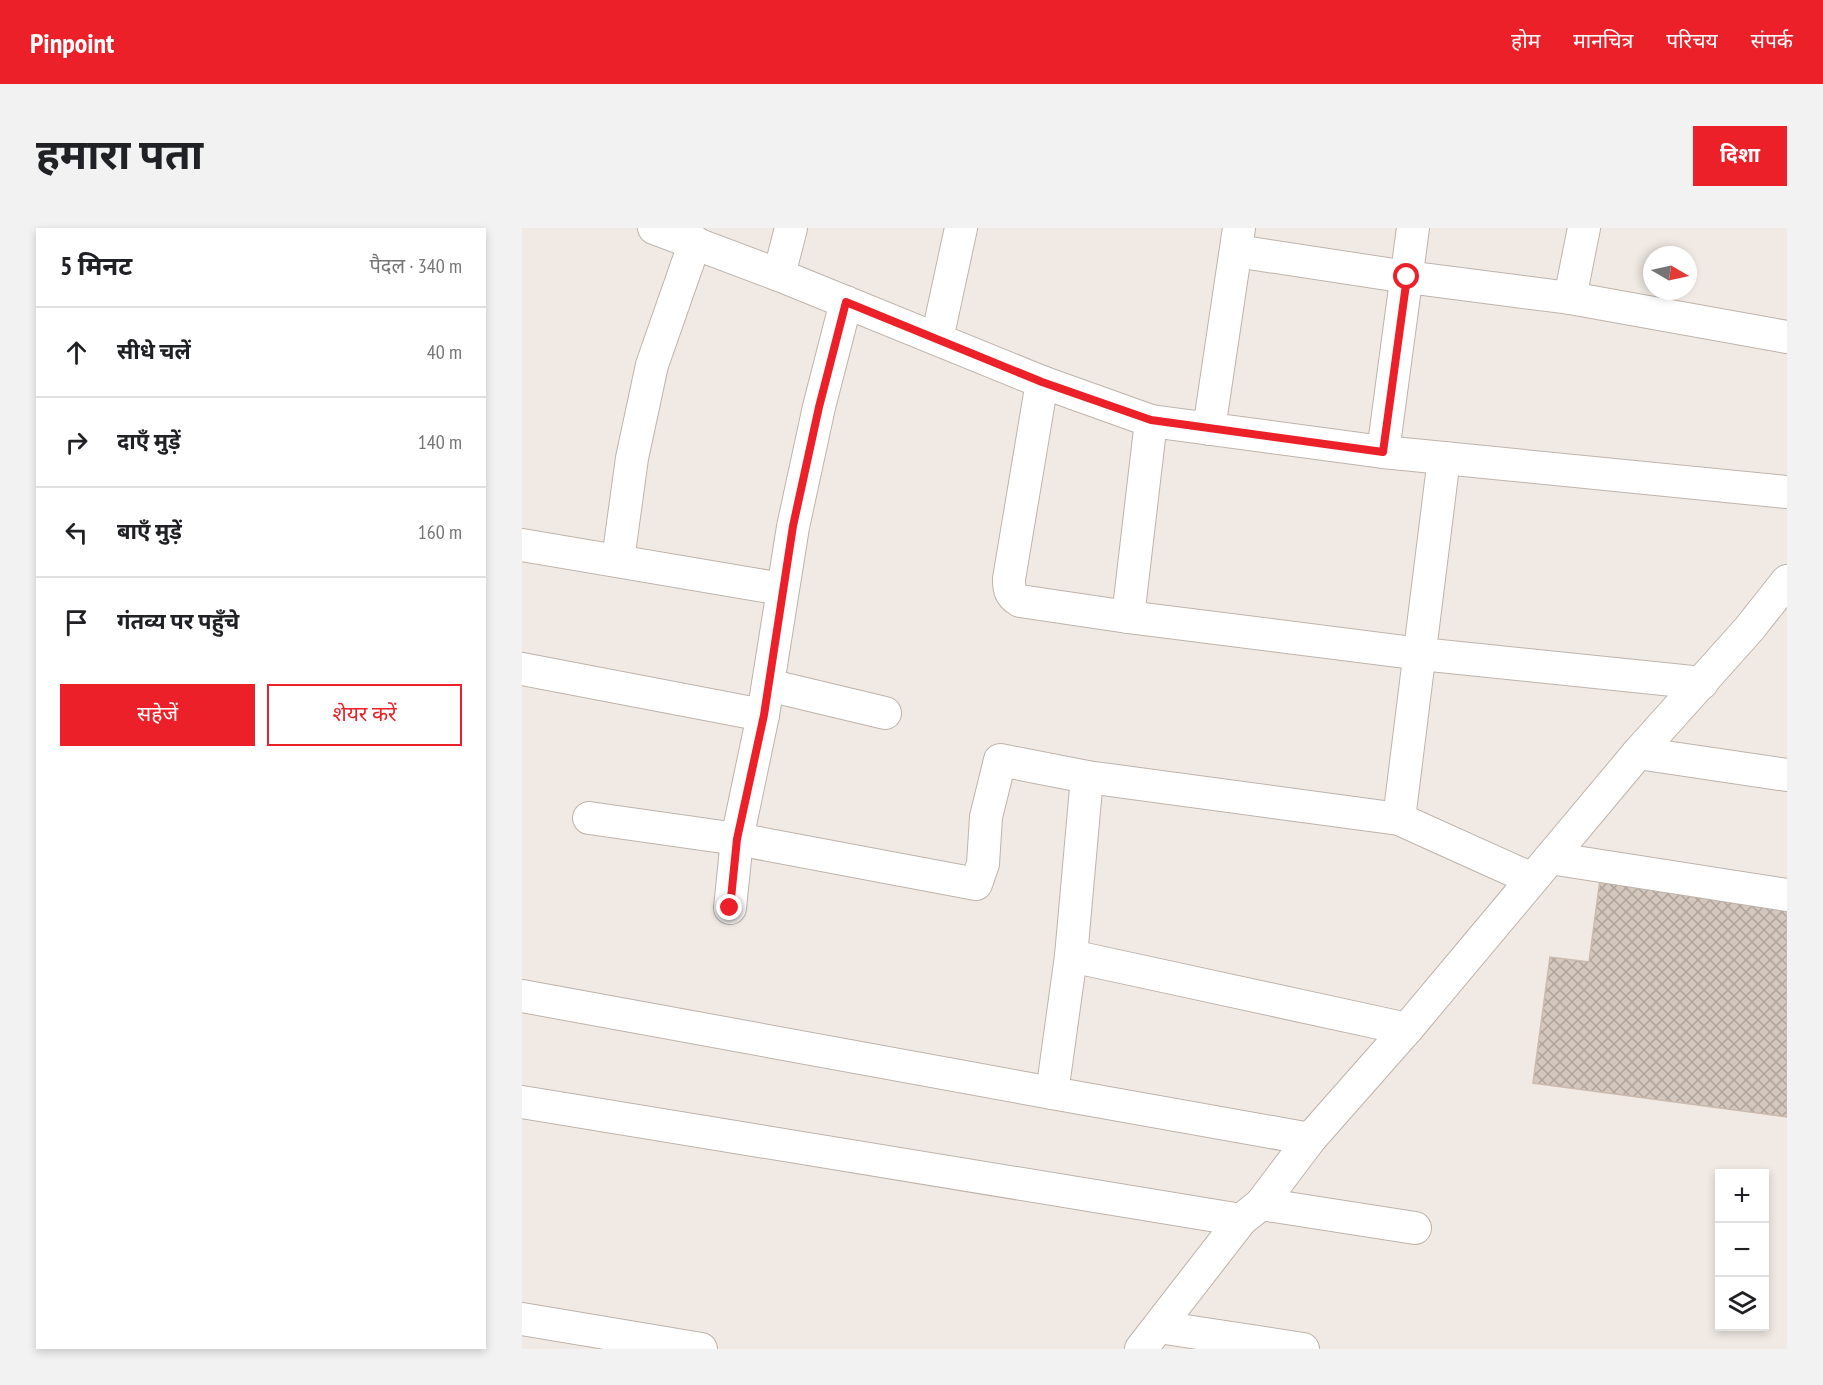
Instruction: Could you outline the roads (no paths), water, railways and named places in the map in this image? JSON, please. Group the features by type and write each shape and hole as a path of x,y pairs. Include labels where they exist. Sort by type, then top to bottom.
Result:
{"street":[{"path":"654,228 779,275 1042,382 1151,420 1383,452 1787,492"},
{"path":"779,275 791,228"},
{"path":"937,339 961,228"},
{"path":"1383,452 1413,228"},
{"path":"1570,298 1584,228"},
{"path":"1209,429 1237,240 1407,277 1570,298 1787,337"},
{"path":"618,560 632,458 652,365 695,242"},
{"path":"730,908 737,839 766,700 793,526 846,302"},
{"path":"1042,382 1009,579 1009,590 1013,597 1029,604 1421,654 1702,683"},
{"path":"1128,617 1151,420"},
{"path":"1399,819 1444,458"},
{"path":"522,545 783,589"},
{"path":"1150,1338 1310,1139 1407,1029 1638,753 1749,629 1787,581"},
{"path":"522,669 885,713"},
{"path":"1638,753 1787,775"},
{"path":"589,818 737,839 976,884 983,864 986,817 1000,760 1087,777 1399,819 1541,868 1787,895"},
{"path":"1052,1093 1071,956 1087,777"},
{"path":"1071,956 1407,1029"},
{"path":"522,996 1310,1139"},
{"path":"522,1102 1251,1212 1415,1228"},
{"path":"522,1319 701,1349"},
{"path":"1150,1338 1303,1349"}]}
